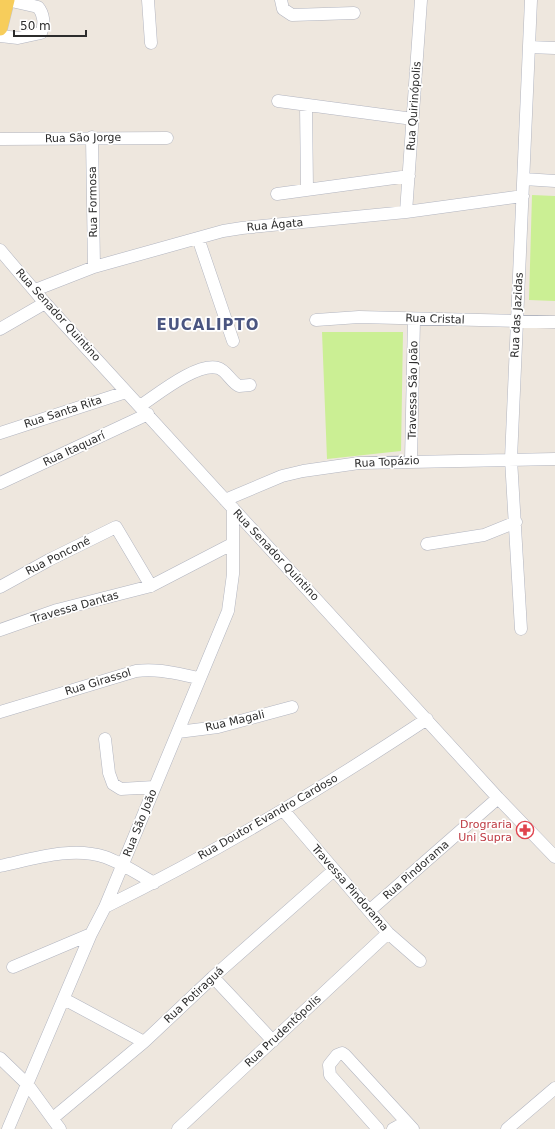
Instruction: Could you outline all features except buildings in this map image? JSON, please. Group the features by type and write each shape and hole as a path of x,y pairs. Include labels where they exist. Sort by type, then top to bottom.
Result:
{"main road":[{"path":"0,28 7,0"}],"street":[{"path":"0,36 25,38 41,33 44,28 41,11 38,7 7,0"},
{"path":"148,0 151,43"},
{"path":"281,0 283,9 292,15 354,13"},
{"name":"Rua Quirinópolis","path":"406,212 410,176 421,0"},
{"name":"Rua das Jazidas","path":"521,629 516,522 511,459 531,0"},
{"path":"529,47 555,48"},
{"path":"278,101 413,119"},
{"path":"306,105 307,189"},
{"name":"Rua São Jorge","path":"0,139 92,137 167,138"},
{"name":"Rua Formosa","path":"92,137 94,267"},
{"path":"277,194 410,176"},
{"path":"524,179 555,181"},
{"name":"Rua Ágata","path":"36,290 94,267 198,238 242,228 406,212 523,196"},
{"path":"198,238 232,341"},
{"name":"Rua Senador Quintino","path":"0,250 36,290 45,303 126,392 498,798 555,857"},
{"path":"0,329 45,303"},
{"name":"Rua Cristal","path":"316,320 359,317 555,322"},
{"name":"Travessa São João","path":"411,461 414,319"},
{"name":"Rua Itaquarí","path":"0,483 144,410 182,378 205,368 221,369 239,386 250,385"},
{"name":"Rua Santa Rita","path":"0,433 126,392"},
{"name":"Rua Topázio","path":"229,504 264,482 303,470 359,463 555,459"},
{"name":"Rua São João","path":"8,1129 91,934 105,907 228,611 234,574 229,504"},
{"path":"427,544 484,535 516,522"},
{"name":"Rua Ponconé","path":"0,587 48,560 116,527 151,586"},
{"name":"Travessa Dantas","path":"0,630 57,610 151,586 232,544"},
{"name":"Rua Girassol","path":"0,712 136,671 148,669 161,670 199,678"},
{"name":"Rua Magali","path":"178,732 218,727 292,707"},
{"name":"Rua Doutor Evandro Cardoso","path":"105,907 154,883 284,811 427,719"},
{"path":"106,739 109,773 113,784 121,789 154,787"},
{"name":"Rua Pindorama","path":"369,911 498,798"},
{"name":"Travessa Pindorama","path":"284,811 333,871 388,933 420,961"},
{"path":"0,866 58,854 88,853 106,858 154,883"},
{"name":"Rua Potiraguá","path":"53,1118 144,1042 213,977 333,871"},
{"name":"Rua Prudentôpolis","path":"178,1129 388,933"},
{"path":"13,967 91,934"},
{"path":"213,977 273,1041"},
{"path":"64,999 144,1042"},
{"path":"378,1129 329,1072 329,1065 337,1054 345,1054 409,1126"},
{"path":"0,1058 28,1085 60,1129"},
{"path":"507,1129 555,1088"},
{"path":"393,1129 409,1126"}],"green space":[{"path":"532,195 555,196 555,301 529,300"},
{"path":"322,332 403,332 401,451 327,459"}],"place":[{"name":"Drograria Uni Supra","path":"525,830"}],"district":[{"name":"EUCALIPTO","path":"208,325"}]}
